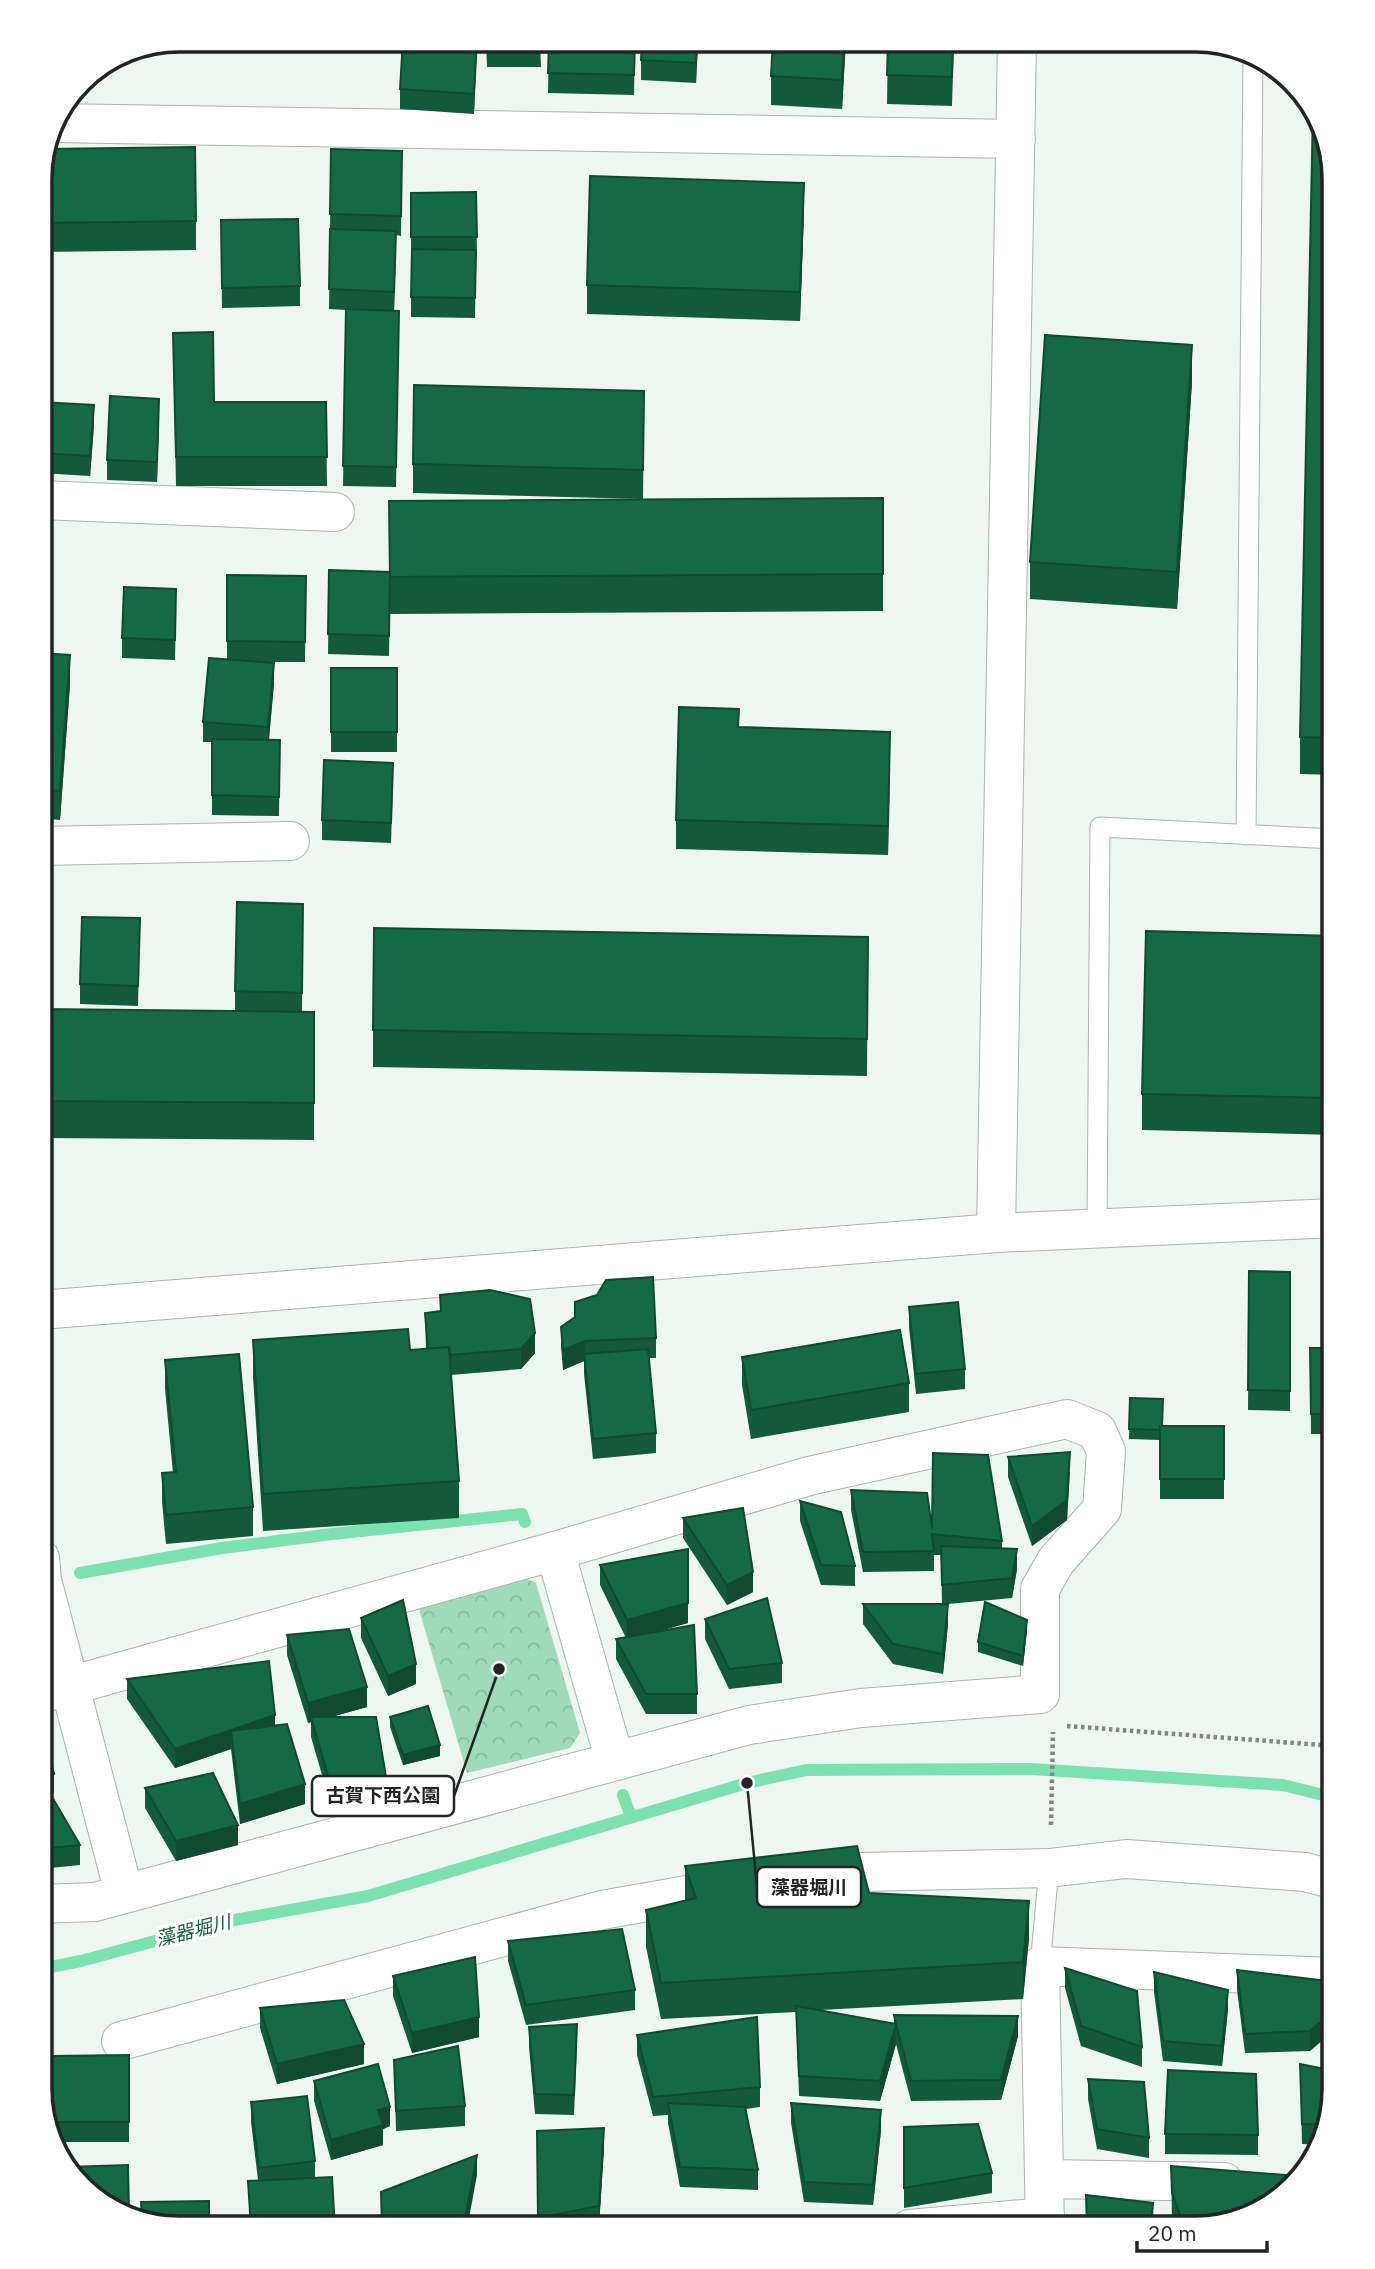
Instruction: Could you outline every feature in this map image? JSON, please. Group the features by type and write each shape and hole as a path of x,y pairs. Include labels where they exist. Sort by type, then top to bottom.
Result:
{"street":[{"path":"996,1233 1017,53"},
{"path":"66,122 1016,139"},
{"path":"53,501 335,512"},
{"path":"53,846 290,841"},
{"path":"52,1309 996,1233 1322,1219"},
{"path":"52,1904 95,1902 749,1725 861,1708 1040,1694 1040,1589 1056,1561 1101,1509 1106,1451 1097,1431 1067,1419 809,1476 56,1690"},
{"path":"555,1550 615,1760"},
{"path":"52,1660 56,1690 124,1893"},
{"path":"121,2041 602,1910 810,1873 1049,1868 1126,1859 1306,1872 1322,1876"},
{"path":"1045,2216 1040,1966 1322,1977"},
{"path":"1044,2179 1264,2182"}],"lane":[{"path":"1246,835 1253,67"},
{"path":"1097,1228 1100,827 1322,838"},
{"path":"1040,1966 1049,1868"}],"path":[{"path":"1051,1827 1053,1725"},
{"path":"1066,1726 1322,1745"}],"green space":[{"path":"521,1576 536,1583 580,1733 570,1748 467,1773 418,1606"}],"building":[{"path":"402,53 476,53 474,94 400,89"},
{"path":"549,53 635,53 634,75 548,73"},
{"path":"641,53 696,53 696,63 641,60"},
{"path":"772,53 843,53 842,80 771,76"},
{"path":"888,53 953,53 952,77 887,75"},
{"path":"1313,130 1318,147 1322,180 1322,738 1300,737"},
{"path":"195,147 196,221 53,223 53,171 57,149"},
{"path":"331,149 402,151 401,216 330,214"},
{"path":"590,176 804,183 800,292 587,285"},
{"path":"476,192 477,237 411,237 411,193"},
{"path":"298,219 300,286 222,288 221,220"},
{"path":"330,229 396,231 394,292 329,289"},
{"path":"412,249 476,250 475,298 411,297"},
{"path":"346,309 399,311 396,467 343,466"},
{"path":"213,332 214,402 326,402 327,457 176,457 173,333"},
{"path":"1045,335 1192,345 1177,572 1030,562"},
{"path":"414,385 644,391 643,470 413,464"},
{"path":"110,396 159,399 157,462 107,460"},
{"path":"53,403 94,405 90,456 53,454"},
{"path":"883,498 883,574 390,577 389,501"},
{"path":"329,570 390,572 389,636 328,634"},
{"path":"227,575 306,576 305,642 227,641"},
{"path":"124,587 176,589 175,640 122,638"},
{"path":"53,654 70,655 60,791 53,790"},
{"path":"209,658 274,663 268,727 203,722"},
{"path":"331,668 397,668 397,732 331,732"},
{"path":"679,707 739,709 738,727 890,732 888,826 676,820"},
{"path":"212,739 280,740 279,797 212,795"},
{"path":"324,760 393,763 391,823 322,820"},
{"path":"237,902 303,904 302,993 235,991"},
{"path":"82,917 140,918 138,986 80,984"},
{"path":"374,928 868,937 867,1039 373,1030"},
{"path":"1146,931 1322,936 1322,1098 1142,1094"},
{"path":"53,1009 314,1012 314,1103 53,1101"},
{"path":"1249,1271 1290,1272 1290,1391 1248,1390"},
{"path":"653,1277 656,1338 585,1341 563,1350 561,1327 575,1317 575,1302 597,1295 606,1280"},
{"path":"490,1290 530,1299 535,1333 521,1349 450,1355 449,1347 428,1349 425,1313 441,1311 440,1295"},
{"path":"958,1302 965,1369 916,1374 909,1307"},
{"path":"408,1329 410,1350 449,1347 459,1481 263,1494 253,1340"},
{"path":"900,1330 909,1383 751,1410 742,1357"},
{"path":"1310,1348 1322,1348 1322,1414 1311,1414"},
{"path":"648,1349 656,1433 593,1439 584,1354"},
{"path":"239,1354 253,1507 166,1515 162,1473 176,1472 165,1360"},
{"path":"1130,1398 1163,1399 1160,1430 1129,1429"},
{"path":"1160,1426 1224,1426 1224,1479 1160,1479"},
{"path":"1070,1452 1067,1500 1032,1526 1008,1457"},
{"path":"933,1453 988,1455 1002,1541 932,1534 934,1551 863,1552 851,1490 927,1493 932,1528"},
{"path":"800,1501 841,1512 855,1566 821,1565"},
{"path":"743,1508 753,1572 727,1585 683,1518"},
{"path":"941,1546 1017,1549 1012,1578 942,1585"},
{"path":"688,1549 688,1603 627,1620 600,1565"},
{"path":"767,1598 782,1663 729,1669 705,1619"},
{"path":"403,1600 416,1664 388,1676 361,1618"},
{"path":"985,1602 1027,1620 1023,1656 978,1642"},
{"path":"863,1604 948,1604 943,1654 893,1644"},
{"path":"694,1625 697,1694 646,1694 616,1639"},
{"path":"349,1629 367,1687 308,1703 287,1635"},
{"path":"269,1661 275,1715 175,1749 127,1679"},
{"path":"428,1706 440,1745 403,1755 390,1717"},
{"path":"311,1717 376,1717 386,1777 331,1786"},
{"path":"287,1724 305,1784 240,1804 231,1731"},
{"path":"213,1773 238,1825 176,1841 145,1788"},
{"path":"52,1797 80,1845 52,1848"},
{"path":"857,1846 869,1893 1029,1901 1023,1962 661,1983 646,1910 696,1898 685,1866"},
{"path":"622,1929 635,1990 526,2005 508,1941"},
{"path":"475,1957 479,2017 412,2033 393,1976"},
{"path":"1065,1968 1137,1991 1142,2047 1081,2026"},
{"path":"1237,1970 1322,1980 1322,2021 1310,2031 1245,2034"},
{"path":"1154,1972 1228,1990 1222,2046 1163,2041"},
{"path":"344,2000 364,2044 277,2064 260,2008"},
{"path":"796,2006 896,2024 880,2081 799,2076"},
{"path":"894,2015 1018,2016 1001,2080 911,2081"},
{"path":"757,2017 760,2087 653,2097 637,2035"},
{"path":"577,2024 574,2095 535,2094 529,2027"},
{"path":"458,2046 465,2106 396,2111 394,2060"},
{"path":"129,2055 129,2122 57,2122 52,2090 52,2056"},
{"path":"378,2064 390,2107 378,2110 383,2125 331,2140 314,2081"},
{"path":"1300,2064 1322,2068 1321,2106 1317,2125 1302,2124"},
{"path":"1168,2070 1256,2074 1258,2135 1165,2134"},
{"path":"1088,2079 1144,2082 1149,2138 1097,2129"},
{"path":"307,2096 315,2161 259,2168 251,2102"},
{"path":"668,2103 745,2107 758,2170 680,2167"},
{"path":"791,2103 881,2110 873,2185 804,2182"},
{"path":"978,2124 992,2173 904,2188 904,2127"},
{"path":"604,2128 599,2206 538,2216 537,2131"},
{"path":"477,2155 465,2216 382,2216 381,2192"},
{"path":"128,2165 129,2206 96,2185 79,2167"},
{"path":"1171,2166 1289,2175 1252,2203 1220,2214 1180,2216 1172,2193"},
{"path":"332,2177 334,2216 250,2216 248,2181"},
{"path":"1086,2195 1153,2203 1152,2216 1087,2216"},
{"path":"209,2201 209,2216 155,2214 142,2211 141,2202"}],"waterway":[{"path":"80,1573 222,1548 332,1534 522,1514 525,1522"},
{"name":"藻器堀川","path":"52,1967 229,1921 368,1896 747,1783 806,1770 1031,1769 1283,1785 1322,1795"},
{"path":"623,1795 631,1817"}],"place":[{"name":"古賀下西公園","path":"499,1669"},
{"name":"藻器堀川","path":"747,1783"}]}
